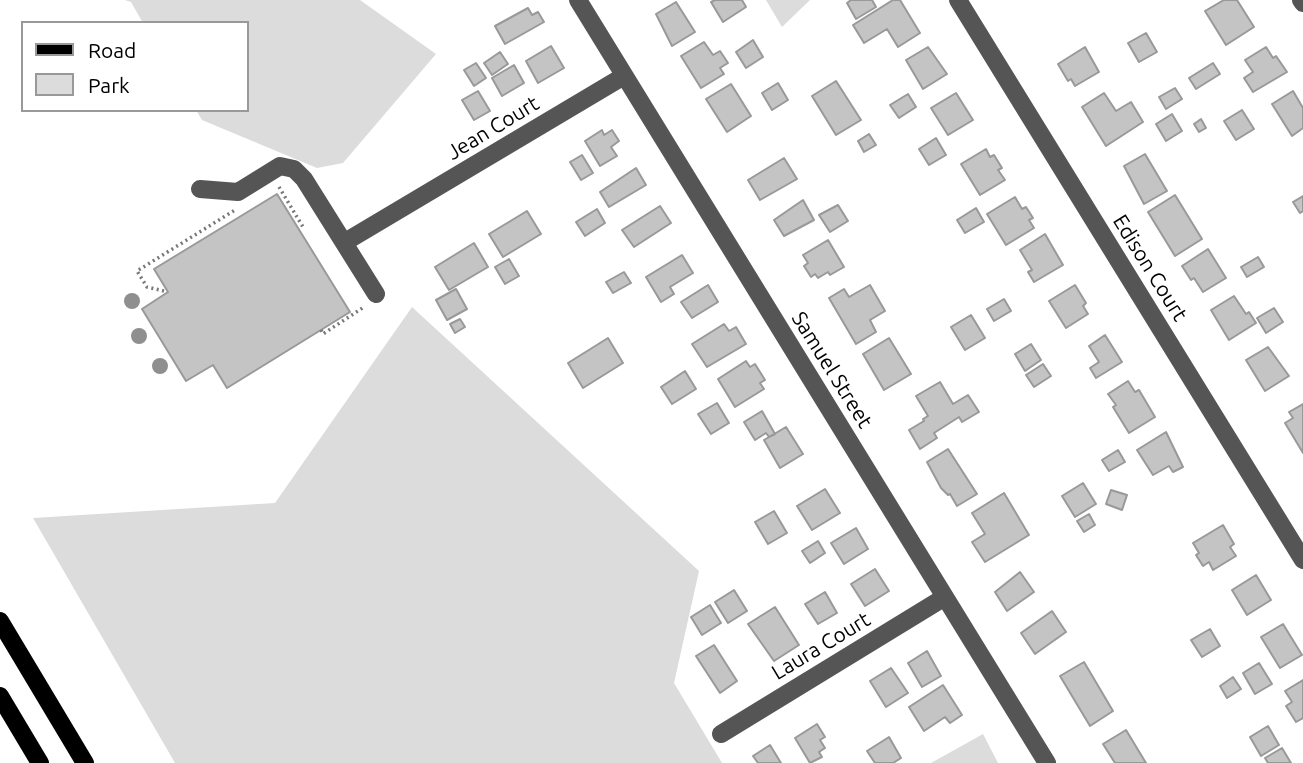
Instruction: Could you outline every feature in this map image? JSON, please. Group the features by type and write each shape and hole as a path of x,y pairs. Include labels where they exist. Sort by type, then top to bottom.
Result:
{"main road":[{"path":"0,621 85,763"},
{"path":"0,696 40,763"}],"street":[{"name":"Samuel Street","path":"578,0 1047,763"},
{"name":"Edison Court","path":"958,0 1303,559"},
{"name":"Jean Court","path":"345,242 624,76"},
{"path":"200,189 238,192 281,166 295,169 345,242 376,294"},
{"name":"Laura Court","path":"721,734 945,597"}],"path":[{"path":"277,184 303,227"},
{"path":"164,291 147,286 137,271 244,205"},
{"path":"321,330 323,334 360,312"}],"green space":[{"path":"125,0 360,0 436,54 343,163 317,168 202,120 197,112 248,112 248,21 142,21 131,2"},
{"path":"766,0 810,0 782,27"},
{"path":"412,307 699,571 674,683 722,763 175,763 33,518 275,503"},
{"path":"983,734 998,763 931,763"}],"building":[{"path":"742,0 746,7 723,22 711,2"},
{"path":"851,0 872,0 876,7 856,19 847,3"},
{"path":"893,0 900,0 920,33 898,47 887,29 864,43 853,25"},
{"path":"1224,0 1237,0 1254,27 1226,45 1205,11"},
{"path":"676,2 695,32 672,46 656,14"},
{"path":"528,8 532,15 538,12 544,22 505,44 495,26"},
{"path":"1146,33 1157,52 1139,62 1128,43"},
{"path":"753,40 763,57 746,68 736,52"},
{"path":"704,42 713,55 720,51 728,63 720,68 724,74 701,88 681,56"},
{"path":"551,46 564,68 538,83 526,61"},
{"path":"928,47 947,74 923,89 906,60"},
{"path":"1085,47 1099,72 1075,86 1071,79 1068,81 1058,64"},
{"path":"1266,47 1287,72 1253,92 1244,78 1253,72 1245,60"},
{"path":"500,52 508,64 492,75 484,63"},
{"path":"476,63 486,78 474,86 464,70"},
{"path":"1213,63 1220,74 1196,89 1189,78"},
{"path":"514,65 524,83 502,96 492,78"},
{"path":"836,81 861,120 836,135 812,96"},
{"path":"778,83 788,100 772,110 762,93"},
{"path":"731,84 751,116 727,132 706,99"},
{"path":"1175,88 1182,99 1166,109 1159,97"},
{"path":"478,91 490,111 474,120 462,100"},
{"path":"1293,91 1303,108 1303,128 1292,136 1272,104"},
{"path":"956,93 973,120 948,135 931,108"},
{"path":"1104,93 1116,111 1131,102 1143,122 1106,146 1082,107"},
{"path":"908,94 916,107 899,118 890,105"},
{"path":"1242,110 1254,129 1236,140 1224,121"},
{"path":"1172,114 1182,131 1166,141 1156,124"},
{"path":"1201,119 1206,128 1199,132 1194,124"},
{"path":"602,130 604,135 612,130 619,141 611,147 617,156 600,166 585,141"},
{"path":"869,134 876,145 864,152 858,141"},
{"path":"936,138 946,155 929,165 919,149"},
{"path":"986,149 990,157 994,155 1002,168 998,170 1005,180 980,195 961,164"},
{"path":"1145,154 1167,191 1144,204 1124,166"},
{"path":"582,155 593,173 581,180 570,162"},
{"path":"784,158 797,179 760,200 748,180"},
{"path":"636,168 646,185 609,207 600,192"},
{"path":"277,194 350,312 227,388 213,365 186,381 142,309 168,292 154,269"},
{"path":"1175,195 1202,239 1175,256 1148,212"},
{"path":"1303,196 1303,211 1300,213 1293,202"},
{"path":"1015,197 1022,209 1026,207 1033,218 1029,220 1034,228 1006,245 987,214"},
{"path":"803,200 814,220 784,236 774,220"},
{"path":"838,205 848,221 830,232 819,215"},
{"path":"660,206 671,223 634,247 622,230"},
{"path":"976,208 984,222 965,233 957,220"},
{"path":"597,209 605,223 585,236 576,222"},
{"path":"527,211 541,234 503,257 489,234"},
{"path":"1045,234 1063,265 1034,282 1028,272 1032,270 1020,250"},
{"path":"828,240 844,267 830,275 828,272 818,278 815,274 811,277 804,266 808,263 803,255"},
{"path":"474,243 488,267 449,290 435,267"},
{"path":"1208,249 1226,278 1203,292 1182,266"},
{"path":"682,255 693,273 670,287 674,294 661,302 646,277"},
{"path":"1258,257 1264,267 1247,277 1241,267"},
{"path":"509,259 519,276 505,284 495,267"},
{"path":"624,272 631,283 613,293 606,282"},
{"path":"708,285 718,302 692,318 681,302"},
{"path":"870,285 885,311 870,320 876,332 856,344 829,298 844,289 849,297"},
{"path":"1075,285 1086,303 1083,306 1088,314 1066,328 1049,301"},
{"path":"456,289 467,309 447,320 436,300"},
{"path":"1234,296 1256,323 1229,340 1211,310"},
{"path":"1004,299 1011,311 994,321 987,309"},
{"path":"1274,308 1283,322 1266,333 1257,318"},
{"path":"971,315 985,338 965,350 951,327"},
{"path":"460,319 465,327 455,333 450,324"},
{"path":"724,324 729,331 736,327 746,344 707,367 692,344"},
{"path":"1105,335 1122,362 1096,378 1090,368 1099,362 1089,346"},
{"path":"608,338 623,363 583,388 568,363"},
{"path":"889,338 911,374 884,390 863,354"},
{"path":"1031,344 1041,360 1025,371 1015,354"},
{"path":"1268,347 1289,376 1265,391 1246,360"},
{"path":"746,361 750,367 755,364 765,380 760,383 764,389 735,407 718,379"},
{"path":"1043,364 1051,376 1034,387 1026,375"},
{"path":"685,371 696,389 672,404 661,387"},
{"path":"1128,381 1135,392 1139,390 1155,417 1129,433 1108,394"},
{"path":"940,382 953,404 968,395 979,412 962,422 959,417 934,433 937,438 920,449 909,430 928,416 916,396"},
{"path":"717,403 729,423 711,434 698,414"},
{"path":"1303,404 1303,453 1285,423 1293,418 1289,412"},
{"path":"762,411 775,434 769,437 766,433 755,440 744,422"},
{"path":"786,427 803,454 780,468 764,440"},
{"path":"1166,432 1183,467 1173,472 1169,466 1153,475 1137,450"},
{"path":"948,449 977,494 957,506 950,494 941,488 927,462"},
{"path":"1118,450 1125,462 1109,471 1102,460"},
{"path":"1083,483 1096,504 1075,517 1062,496"},
{"path":"825,489 840,513 812,530 797,506"},
{"path":"1111,490 1127,495 1122,510 1106,504"},
{"path":"1004,493 1029,535 985,562 972,542 985,534 972,513"},
{"path":"774,511 787,533 768,544 755,522"},
{"path":"1089,514 1095,525 1084,532 1077,521"},
{"path":"1223,525 1234,544 1230,547 1236,556 1213,570 1209,562 1203,566 1193,543"},
{"path":"856,528 868,549 844,564 831,543"},
{"path":"818,541 825,553 810,563 802,551"},
{"path":"875,569 889,591 865,606 851,584"},
{"path":"1020,572 1034,592 1007,611 995,592"},
{"path":"1256,575 1271,600 1247,615 1232,590"},
{"path":"734,590 747,611 728,623 715,602"},
{"path":"825,592 837,613 818,624 805,604"},
{"path":"710,605 721,623 702,635 691,617"},
{"path":"775,607 799,645 774,661 748,624"},
{"path":"1052,611 1066,632 1035,654 1021,633"},
{"path":"1283,624 1302,655 1280,668 1261,637"},
{"path":"1210,629 1220,646 1202,657 1191,640"},
{"path":"714,645 737,681 720,693 696,656"},
{"path":"927,651 941,676 922,687 908,663"},
{"path":"1084,662 1113,711 1090,726 1060,676"},
{"path":"1259,663 1272,684 1255,694 1243,673"},
{"path":"891,668 908,693 886,707 870,681"},
{"path":"1233,677 1241,689 1227,698 1220,686"},
{"path":"1303,680 1303,718 1296,722 1286,706 1292,702 1285,691"},
{"path":"943,685 962,715 950,723 945,717 924,731 909,707"},
{"path":"817,724 825,737 820,740 825,748 819,752 822,757 810,763 795,738"},
{"path":"1268,726 1279,745 1261,756 1250,737"},
{"path":"1126,730 1146,763 1115,763 1103,744"},
{"path":"889,737 901,758 893,763 875,763 867,751"},
{"path":"770,745 781,763 758,763 753,756"},
{"path":"1282,748 1291,763 1268,763 1265,758"}]}
